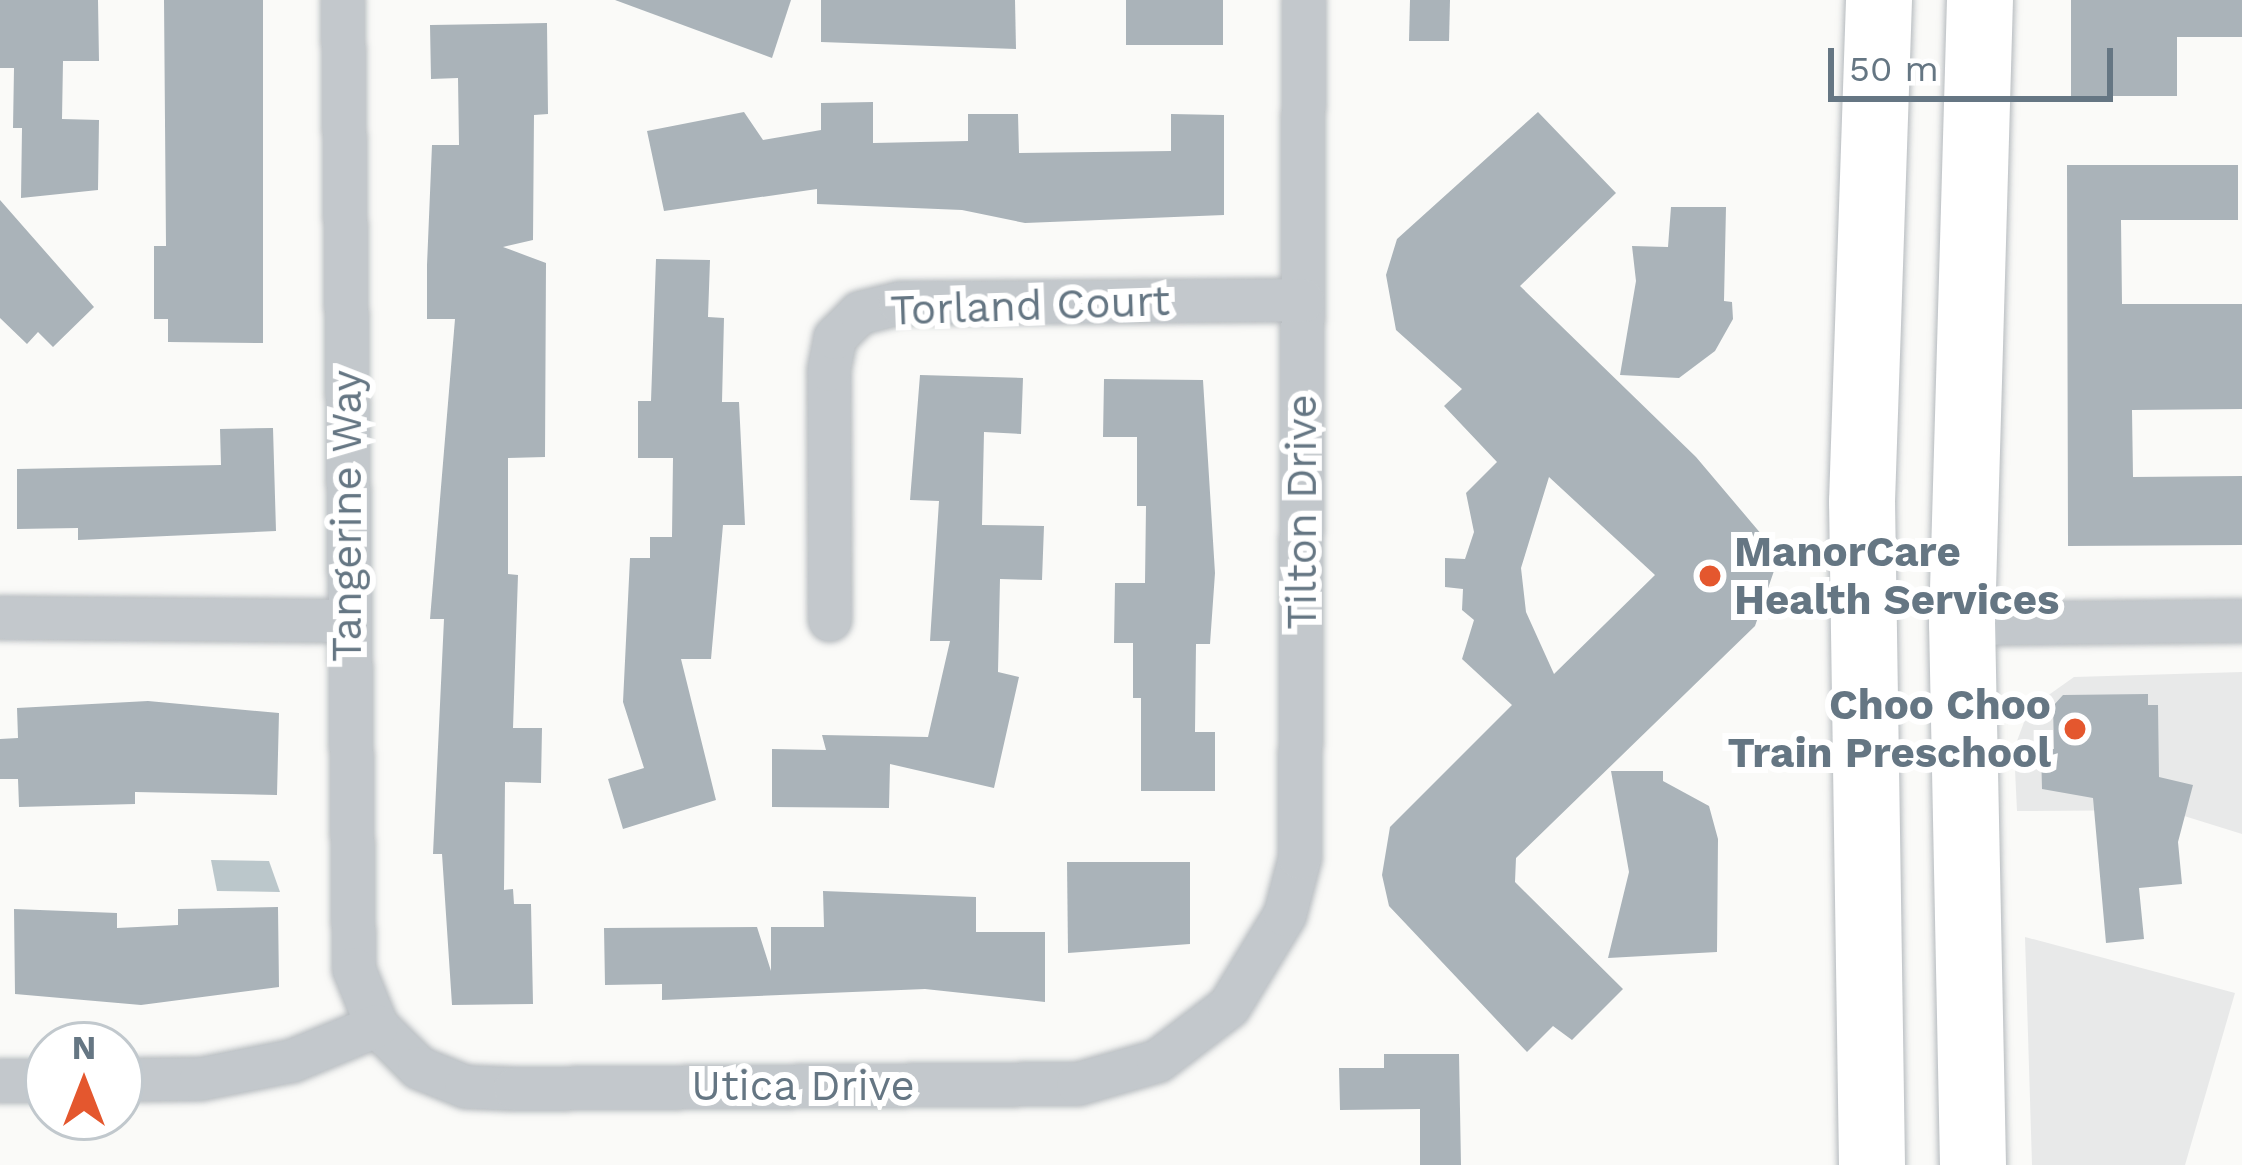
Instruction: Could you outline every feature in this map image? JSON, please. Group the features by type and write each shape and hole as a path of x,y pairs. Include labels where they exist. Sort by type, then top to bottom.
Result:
{"main road":[{"path":"1872,1165 1862,502 1879,0"},
{"path":"1972,1165 1962,624 1980,0"}],"street":[{"name":"Tangerine Way","path":"343,0 350,920 354,969 377,1026"},
{"name":"Tilton Drive","path":"1229,1007 1285,915 1300,858 1304,0"},
{"name":"Torland Court","path":"830,620 829,370 835,338 860,313 900,303 1303,300"},
{"path":"0,618 349,621"},
{"path":"1962,624 2242,621"},
{"name":"Utica Drive","path":"377,1026 419,1068 466,1088 1078,1084 1158,1061 1229,1007"},
{"path":"144,1080 200,1079 292,1061 377,1026"}],"shaded area":[{"path":"2242,672 2242,834 2165,810 2017,811 2014,749 2029,709 2074,677"},
{"path":"211,860 269,861 280,892 217,891"},
{"path":"2025,937 2235,993 2185,1165 2032,1165"}],"building":[{"path":"0,0 98,0 99,61 63,61 62,119 99,120 98,190 21,198 22,128 13,128 14,68 0,68"},
{"path":"164,0 263,0 263,343 168,342 168,319 154,319 154,246 166,246"},
{"path":"615,0 791,0 772,58"},
{"path":"821,0 1015,0 1016,49 821,42"},
{"path":"1126,0 1223,0 1223,45 1126,45"},
{"path":"1410,0 1450,0 1449,41 1409,41"},
{"path":"2071,0 2242,0 2242,37 2177,37 2177,96 2071,96"},
{"path":"547,23 548,114 534,115 533,240 503,247 546,263 545,457 508,458 508,574 518,575 513,728 542,728 541,783 505,782 504,890 513,889 514,904 531,904 533,1004 452,1005 442,854 433,854 444,619 430,619 455,319 427,319 427,265 432,145 459,145 458,78 431,79 430,25"},
{"path":"873,102 873,143 968,141 968,114 1018,114 1019,153 1171,151 1171,114 1224,115 1224,215 1025,223 962,210 817,204 817,189 664,211 647,131 744,112 763,140 821,130 821,103"},
{"name":"ManorCare Health Services","path":"1538,112 1616,193 1520,286 1696,457 1762,535 1775,568 1755,626 1516,858 1515,882 1623,989 1572,1040 1553,1026 1527,1052 1389,906 1382,875 1390,827 1512,705 1462,659 1474,620 1462,610 1463,589 1445,587 1445,558 1465,559 1474,532 1466,493 1497,462 1444,406 1462,389 1396,330 1386,275 1397,239","holes":["1549,477 1655,575 1554,674 1526,612 1521,568"]},
{"path":"2067,165 2238,165 2238,220 2121,220 2122,304 2242,304 2242,409 2132,410 2133,477 2242,476 2242,545 2068,546"},
{"path":"0,200 94,307 53,347 38,332 27,344 0,318"},
{"path":"1671,207 1726,207 1724,301 1732,302 1733,319 1715,351 1679,378 1620,375 1636,281 1632,246 1668,247"},
{"path":"656,259 710,260 708,317 724,318 722,402 739,402 745,525 723,525 711,659 681,659 716,800 623,829 608,779 644,768 623,702 630,558 650,558 650,537 672,537 673,458 638,458 638,401 651,401"},
{"path":"920,375 1023,378 1021,434 984,432 982,525 1044,526 1042,580 1000,579 998,672 1019,677 994,788 890,764 889,808 772,807 772,749 826,750 822,735 928,737 950,641 930,641 939,501 910,500"},
{"path":"1104,379 1203,380 1215,573 1210,644 1196,644 1195,732 1215,732 1215,791 1141,791 1141,698 1133,698 1133,643 1114,643 1115,583 1145,583 1146,506 1137,506 1137,437 1103,437"},
{"path":"273,428 276,531 78,540 78,528 17,529 17,469 221,465 220,429"},
{"path":"2148,694 2148,705 2158,705 2159,777 2193,785 2178,842 2182,884 2139,888 2144,939 2106,943 2093,798 2042,789 2041,749 2054,749 2053,706 2063,695"},
{"path":"148,701 279,713 277,795 135,792 135,804 19,807 18,779 0,779 0,739 18,738 17,708"},
{"path":"1611,771 1663,771 1663,781 1709,806 1718,839 1717,952 1608,958 1629,872"},
{"path":"1067,862 1190,862 1190,944 1068,953"},
{"path":"823,891 976,897 976,932 1045,932 1045,1002 925,989 662,1000 662,984 605,985 604,928 757,927 771,971 771,927 824,927"},
{"path":"278,907 279,987 141,1005 15,994 14,909 117,913 117,928 178,925 178,909"},
{"path":"1384,1054 1459,1054 1461,1165 1420,1165 1420,1109 1340,1110 1339,1068 1384,1068"}],"place":[{"name":"ManorCare Health Services","path":"1710,576"},
{"name":"Choo Choo Train Preschool","path":"2075,729"}]}
